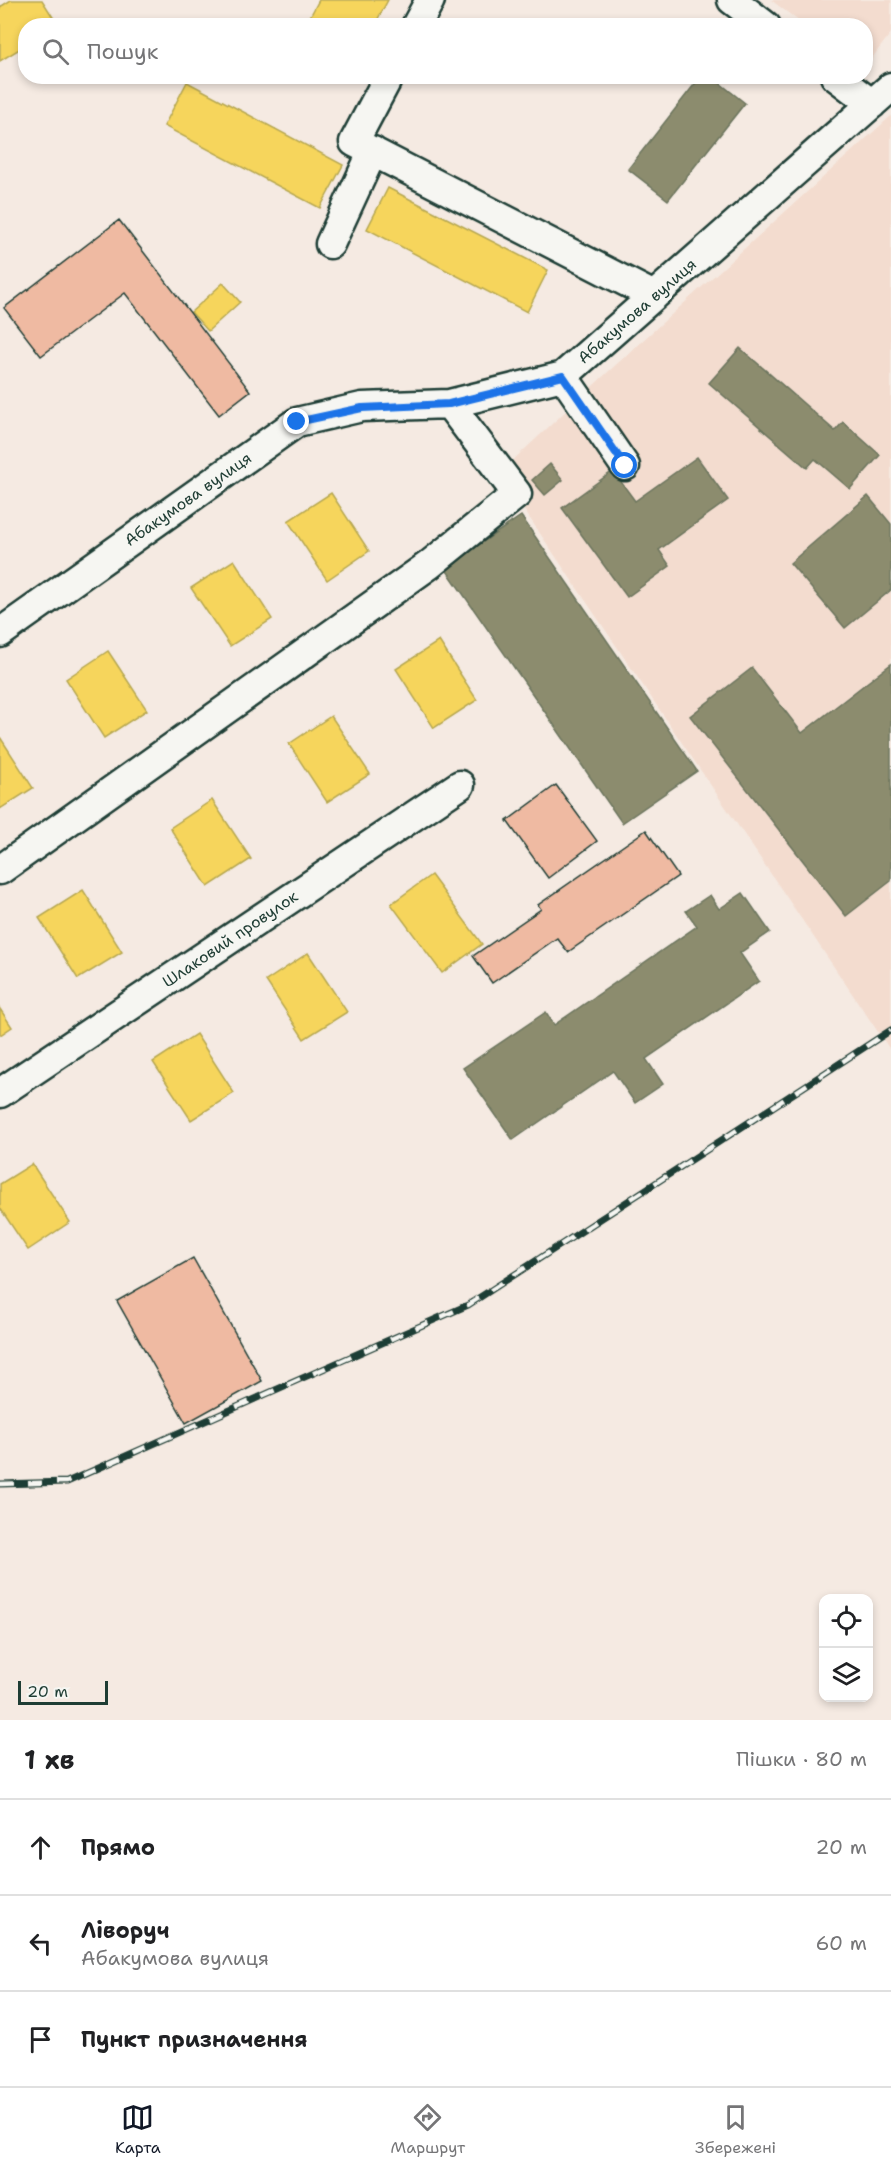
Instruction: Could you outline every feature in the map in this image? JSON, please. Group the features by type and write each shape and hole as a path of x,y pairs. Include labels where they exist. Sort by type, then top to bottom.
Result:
{"street":[{"path":"420,18 430,0"},
{"path":"732,0 756,18"},
{"path":"385,84 354,142 654,296"},
{"path":"854,84 882,96"},
{"name":"Абакумова вулиця","path":"0,633 297,422 362,408 449,404 563,376 882,96"},
{"path":"330,244 373,151"},
{"path":"563,376 625,466"},
{"path":"0,870 429,565 517,494 449,404"},
{"name":"Шлаковий провулок","path":"0,1093 460,785"}],"shaded area":[{"path":"771,0 891,0 891,33 873,57 873,18 795,18"},
{"path":"891,116 891,1051 499,473"}],"building: Житло":[{"path":"11,0 42,0 54,18 18,18 18,50 0,61 0,7"},
{"path":"319,0 388,0 378,18 309,18"},
{"path":"186,84 191,84 343,165 320,208 164,126"},
{"path":"388,188 548,270 527,312 367,229"},
{"path":"223,283 240,302 208,331 191,312"},
{"path":"331,493 369,551 327,580 288,521"},
{"path":"234,560 272,619 230,646 191,588"},
{"path":"439,641 477,700 434,728 396,669"},
{"path":"108,651 147,710 104,738 66,679"},
{"path":"331,716 370,774 327,802 289,744"},
{"path":"0,737 33,788 0,809"},
{"path":"212,800 251,859 208,887 170,828"},
{"path":"431,875 482,944 442,973 391,904"},
{"path":"83,890 122,952 78,979 39,918"},
{"path":"308,953 347,1012 304,1039 266,981"},
{"path":"0,1009 12,1027 0,1035"},
{"path":"196,1034 234,1093 191,1120 153,1062"},
{"path":"32,1164 70,1222 28,1250 0,1208 0,1184"}],"building: Промзона":[{"path":"695,84 721,84 745,103 668,200 628,169"},
{"path":"740,348 835,431 843,422 880,455 850,489 815,459 807,468 709,383"},
{"path":"697,457 728,500 659,550 670,566 627,597 562,508 613,471 635,501"},
{"path":"550,464 563,480 545,495 532,480"},
{"path":"868,496 891,524 891,590 845,628 790,563"},
{"path":"521,516 697,771 622,823 445,568"},
{"path":"891,664 891,881 846,916 690,716 752,668 802,733"},
{"path":"743,893 770,932 740,953 759,981 646,1059 663,1084 635,1103 613,1071 513,1140 463,1068 546,1012 554,1025 697,926 686,911 710,895 719,909"}],"building: Інше":[{"path":"119,220 250,391 219,415 125,293 41,356 4,308"},
{"path":"556,785 597,841 548,878 507,821"},
{"path":"646,830 678,876 568,952 557,938 492,983 473,956 541,909 538,905"},
{"path":"193,1258 262,1381 186,1423 117,1301"}],"railway":[{"path":"0,1484 67,1482 468,1305 891,1030"}],"route":[{"path":"297,422 362,408 449,404 563,376 625,466"}]}
